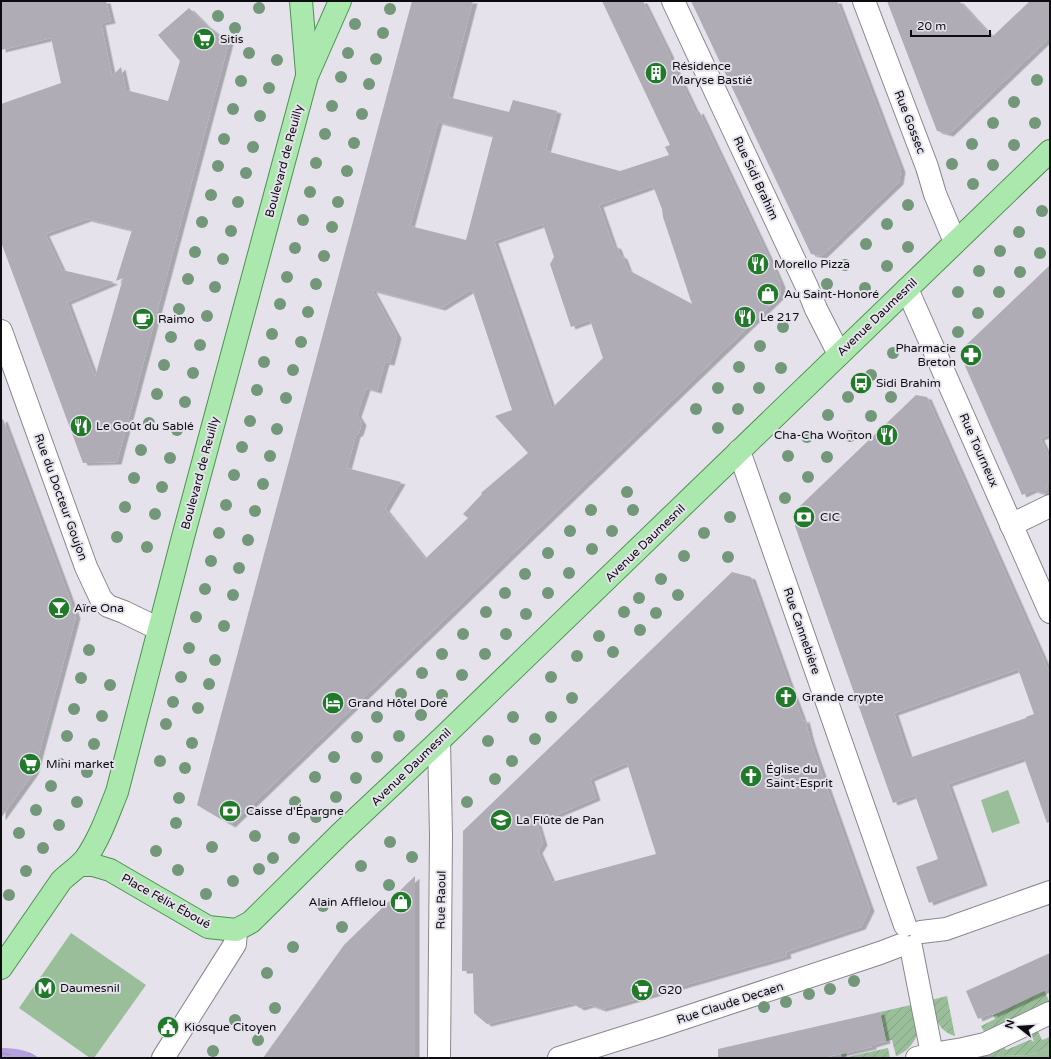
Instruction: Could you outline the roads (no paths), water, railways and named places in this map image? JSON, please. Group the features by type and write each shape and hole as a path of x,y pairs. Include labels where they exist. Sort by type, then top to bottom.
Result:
{"main road":[{"name":"Boulevard de Reuilly","path":"301,1 307,76"},
{"name":"Boulevard de Reuilly","path":"80,865 102,830 117,792 159,629 307,76 340,1"},
{"name":"Avenue Daumesnil","path":"236,930 251,922 341,833 439,741 1050,151"},
{"name":"Place Félix Éboué","path":"80,865 93,865 110,870 208,927 236,930"},
{"path":"2,966 61,882 80,865"}],"street":[{"name":"Rue Sidi Brahim","path":"673,1 804,280 816,309 839,354"},
{"name":"Rue Gossec","path":"864,1 927,167 935,194 955,242"},
{"name":"Rue Tourneux","path":"907,289 1050,612"},
{"name":"Rue du Docteur Goujon","path":"1,330 86,567 101,599 108,606 159,629"},
{"name":"Rue Cannebière","path":"739,451 909,937 920,985 925,1056"},
{"path":"1011,525 1050,506"},
{"name":"Rue Raoul","path":"439,741 441,836 439,1058"},
{"name":"Rue Claude Decaen","path":"559,1058 667,1024 865,958 909,937 946,929 1050,892"},
{"path":"163,1058 235,944 236,930"},
{"path":"925,1056 963,1053 1050,1013"}],"water":[{"path":"1,1048 21,1050 39,1058 1,1058"}],"place":[{"name":"Sitis","path":"204,39"},
{"name":"Résidence Maryse Bastié","path":"656,73"},
{"name":"Morello Pizza","path":"758,264"},
{"name":"Au Saint-Honoré","path":"768,294"},
{"name":"Le 217","path":"745,317"},
{"name":"Raimo","path":"143,319"},
{"name":"Pharmacie Breton","path":"971,355"},
{"name":"Sidi Brahim","path":"861,383"},
{"name":"Le Goût du Sablé","path":"81,426"},
{"name":"Cha-Cha Wonton","path":"887,435"},
{"name":"CIC","path":"804,517"},
{"name":"Aïre Ona","path":"59,608"},
{"name":"Grande crypte","path":"786,697"},
{"name":"Grand Hôtel Doré","path":"333,703"},
{"name":"Mini market","path":"30,764"},
{"name":"Église du Saint-Esprit","path":"751,776"},
{"name":"Caisse d'Épargne","path":"230,811"},
{"name":"La Flûte de Pan","path":"501,820"},
{"name":"Alain Afflelou","path":"401,902"},
{"name":"Daumesnil","path":"45,988"},
{"name":"G20","path":"642,990"},
{"name":"Kiosque Citoyen","path":"168,1027"}]}
